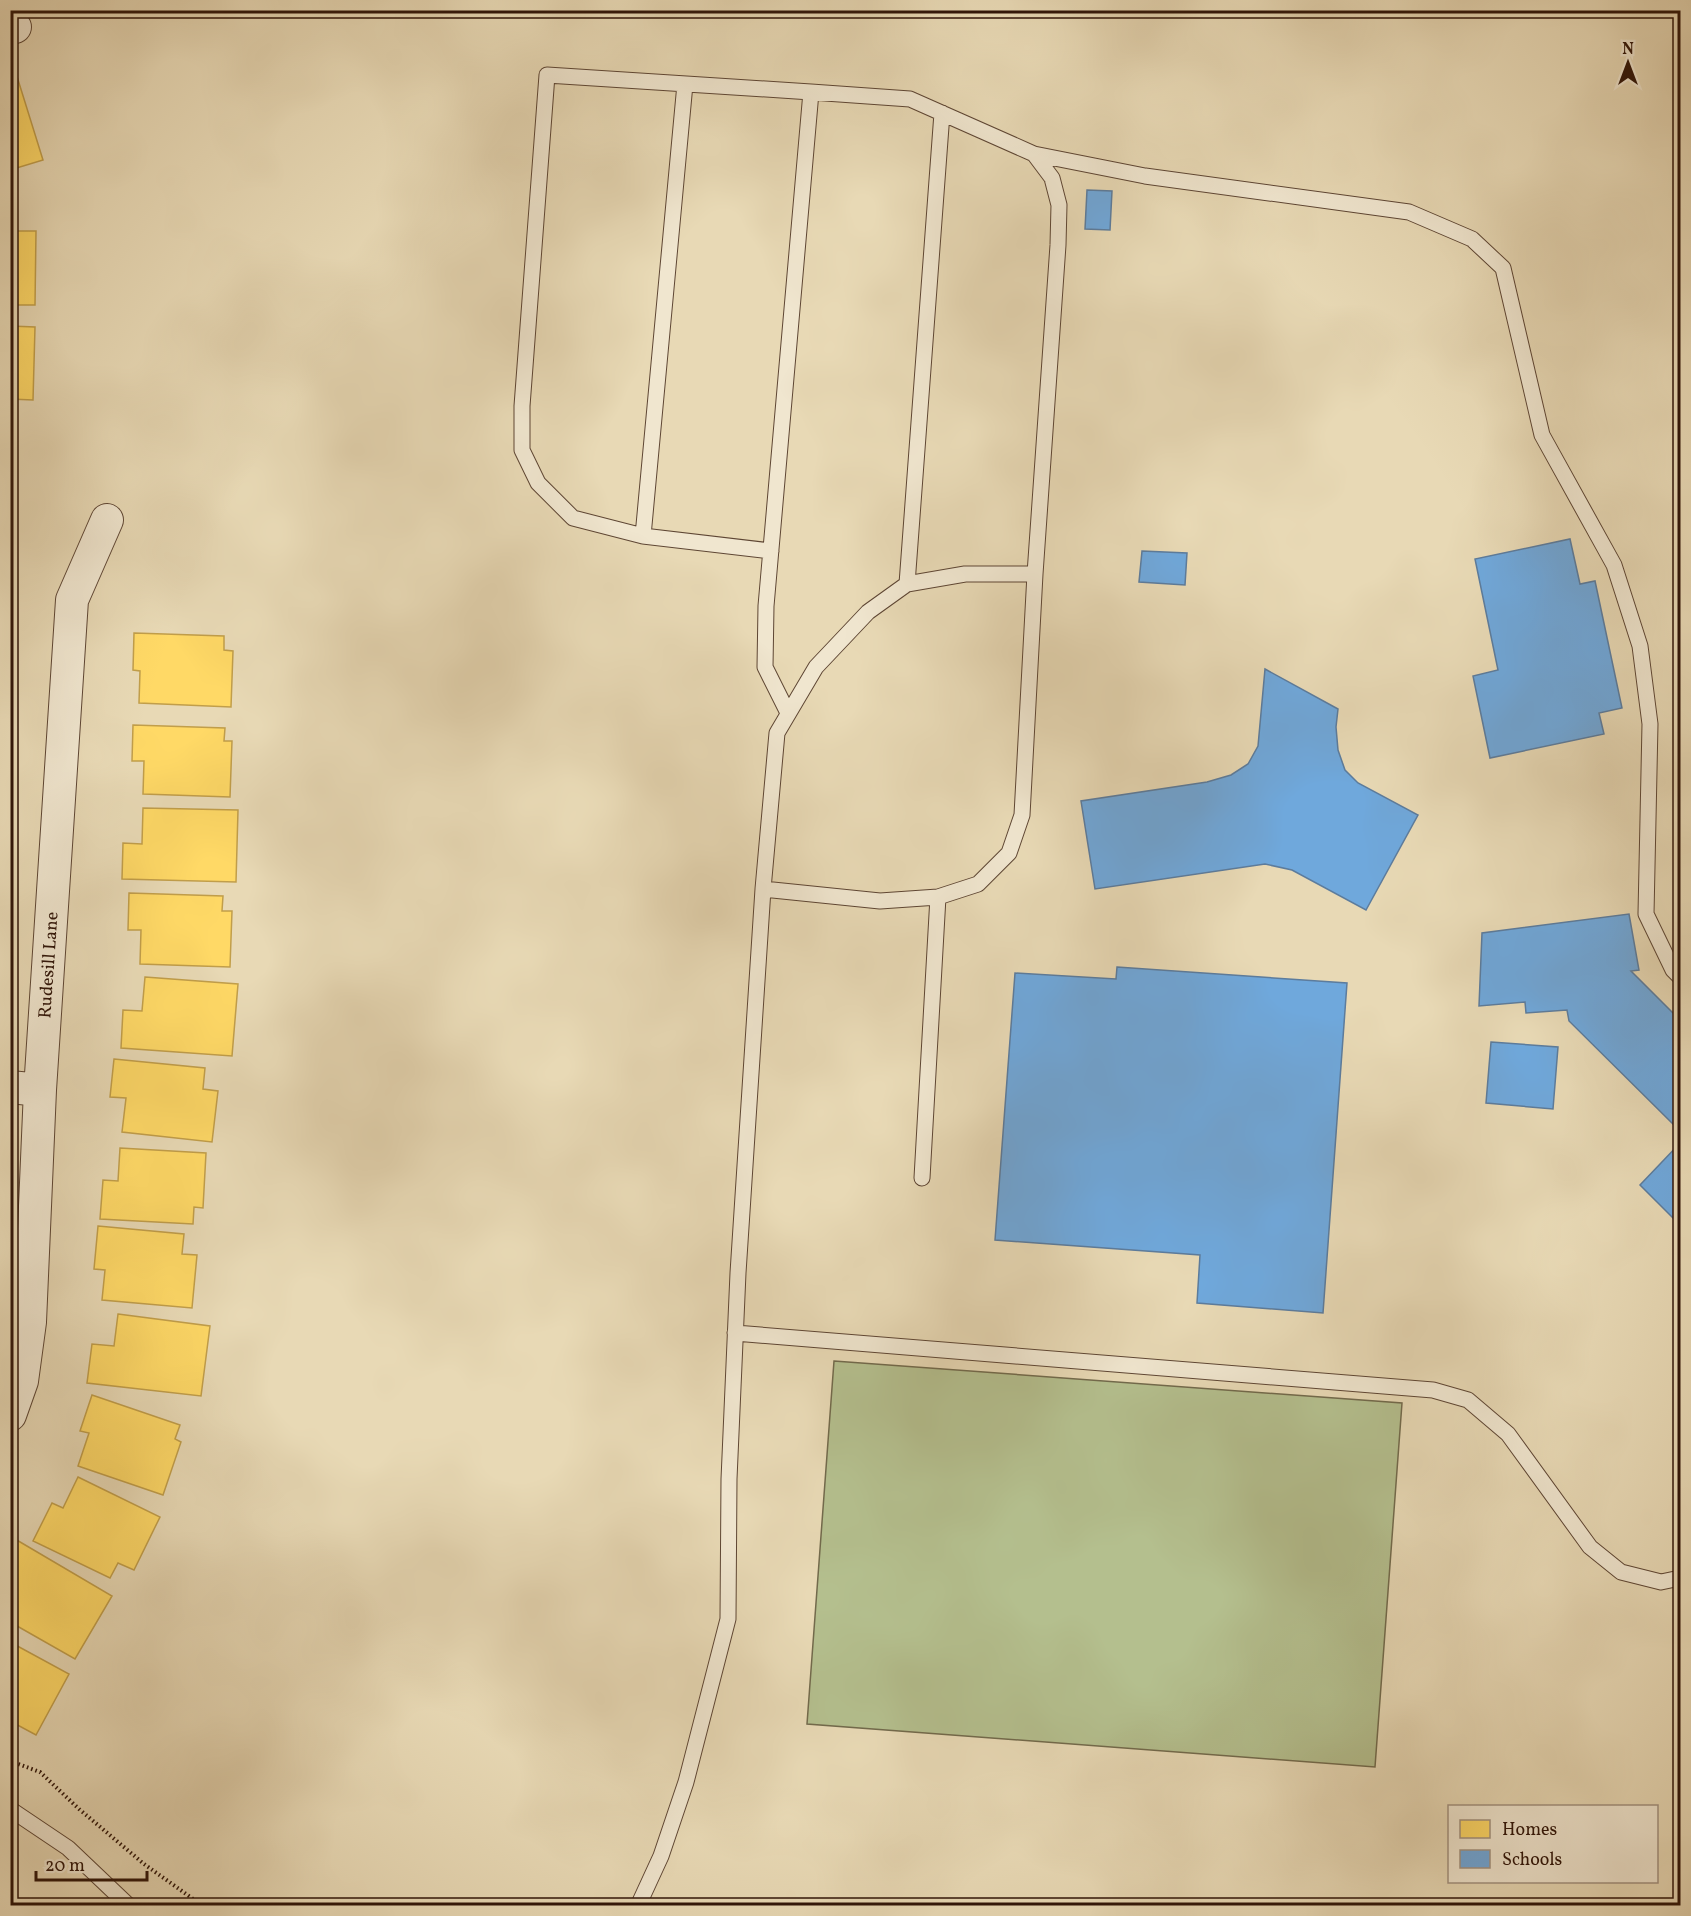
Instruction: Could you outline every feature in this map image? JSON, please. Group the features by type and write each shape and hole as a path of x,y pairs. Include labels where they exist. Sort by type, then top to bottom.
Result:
{"street":[{"name":"Rudesill Lane","path":"10,1414 22,1381 30,1322 25,1088 72,600 106,520"}],"lane":[{"path":"771,551 643,536 573,518 538,483 522,450 522,406 547,75 910,99 1034,154 1145,176 1409,212 1472,239 1503,268 1542,435 1614,564 1640,646 1650,724 1646,914 1673,970 1680,977"},
{"path":"643,536 685,84"},
{"path":"788,713 765,667 766,606 811,92"},
{"path":"907,584 942,113"},
{"path":"763,889 880,901 938,897 978,884 1009,853 1022,815 1035,574 1058,245 1059,205 1052,178 1034,154"},
{"path":"638,1905 661,1856 686,1782 728,1619 729,1479 735,1334 763,889 777,733 816,667 868,612 907,584 965,574 1035,574"},
{"path":"922,1178 938,897"},
{"path":"735,1334 1432,1390 1468,1400 1509,1434 1590,1547 1621,1572 1661,1582 1680,1578"},
{"path":"10,1809 68,1848 129,1905"}],"path":[{"path":"10,1761 40,1772 144,1864 202,1905"}],"green space":[{"path":"834,1361 1402,1403 1375,1767 807,1724"}],"building: Homes":[{"path":"10,54 43,160 10,170"},
{"path":"10,231 36,231 35,305 10,305"},
{"path":"10,326 35,327 33,400 10,399"},
{"path":"10,419 15,419 14,460 10,460"},
{"path":"134,633 224,636 224,650 233,651 231,707 139,703 140,671 133,670"},
{"path":"133,725 225,728 224,741 232,741 230,797 143,794 144,761 132,761"},
{"path":"143,808 238,810 236,882 122,879 123,843 142,844"},
{"path":"129,893 223,896 222,911 232,911 230,967 140,964 141,930 128,930"},
{"path":"145,977 238,984 232,1056 121,1048 123,1010 142,1011"},
{"path":"114,1059 205,1068 203,1089 218,1091 212,1142 122,1132 126,1098 110,1097"},
{"path":"120,1148 206,1153 203,1208 194,1207 193,1224 100,1219 103,1180 118,1181"},
{"path":"98,1226 184,1234 182,1254 197,1255 192,1308 102,1300 105,1270 94,1269"},
{"path":"118,1314 210,1326 201,1396 87,1383 92,1344 114,1346"},
{"path":"92,1395 180,1425 175,1439 181,1442 163,1495 78,1466 89,1433 80,1431"},
{"path":"78,1477 160,1517 134,1570 118,1563 110,1578 33,1541 52,1503 63,1508"},
{"path":"15,1539 112,1596 75,1659 10,1622 10,1591 13,1586 10,1585 10,1547"},
{"path":"10,1642 69,1674 36,1735 10,1721"}],"building: Schools":[{"path":"1087,190 1112,191 1110,230 1085,229"},
{"path":"1570,539 1580,584 1595,581 1622,708 1599,713 1604,734 1490,758 1473,676 1498,670 1475,559"},
{"path":"1142,551 1187,553 1185,585 1139,582"},
{"path":"1265,669 1338,709 1336,727 1338,750 1345,770 1358,783 1418,815 1366,910 1292,870 1265,864 1095,889 1081,801 1207,782 1231,775 1248,764 1258,746"},
{"path":"1629,914 1639,970 1631,971 1680,1020 1680,1131 1569,1021 1567,1010 1526,1013 1525,1002 1479,1006 1482,933"},
{"path":"1117,967 1347,983 1323,1313 1197,1303 1200,1255 995,1240 1015,973 1116,979"},
{"path":"1491,1042 1558,1047 1553,1109 1486,1103"},
{"path":"1680,1143 1680,1225 1640,1185"}]}
